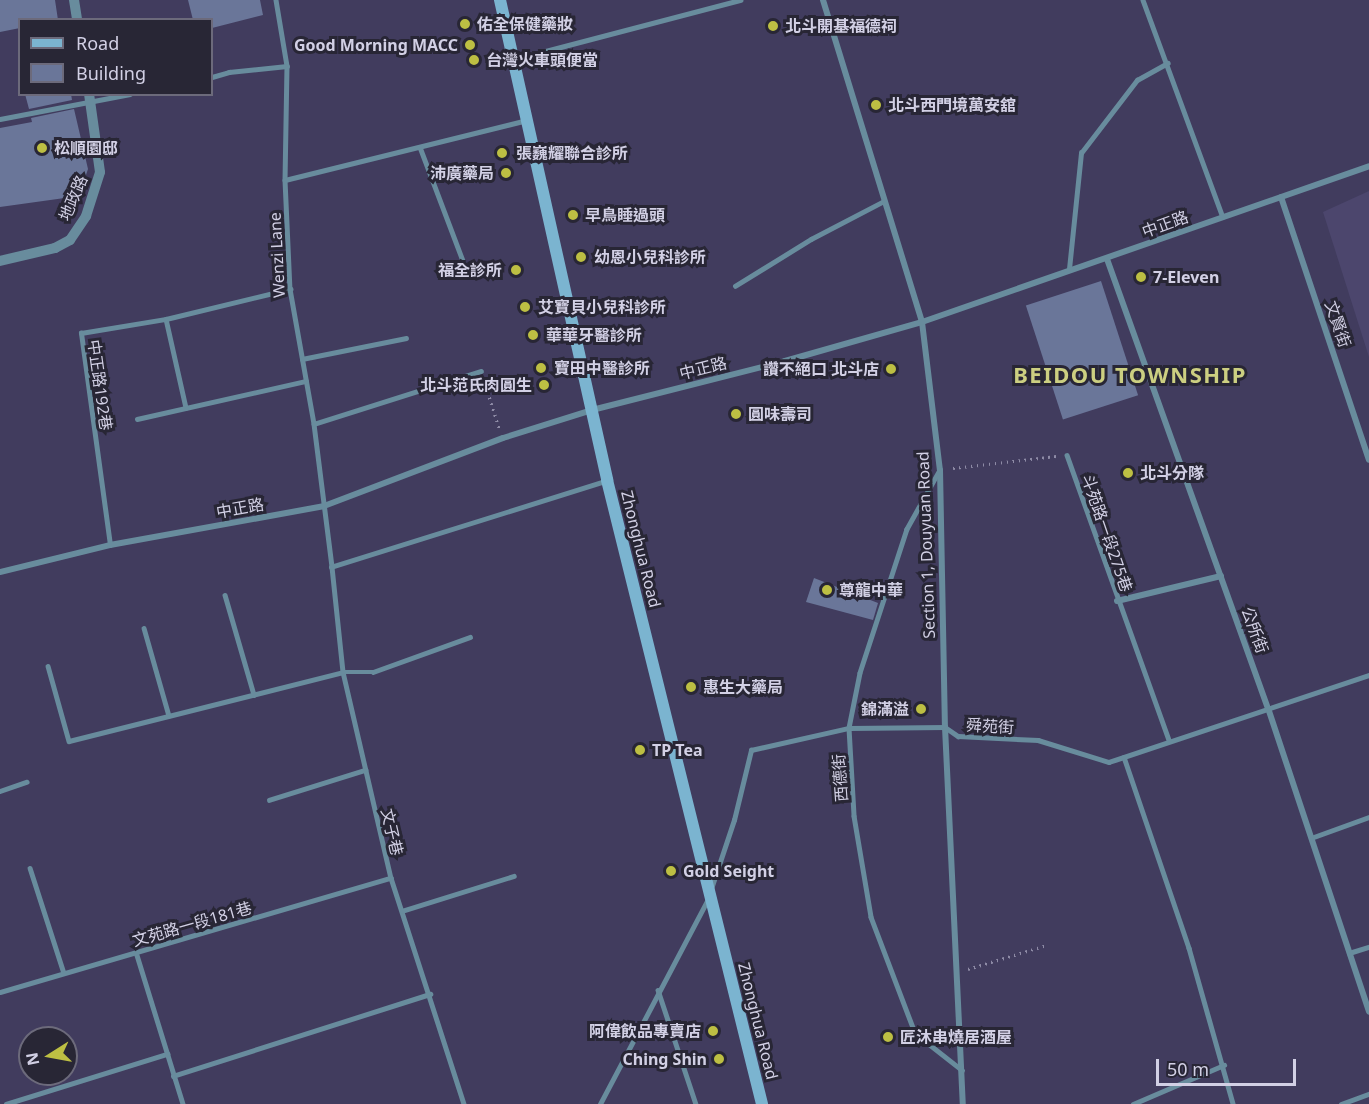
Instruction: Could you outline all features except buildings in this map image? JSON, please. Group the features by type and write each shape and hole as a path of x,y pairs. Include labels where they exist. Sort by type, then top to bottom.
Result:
{"main road":[{"name":"Zhonghua Road","path":"500,0 515,59 607,480 762,1104"}],"street":[{"path":"74,0 77,18"},
{"name":"Section 1, Douyuan Road","path":"823,0 922,322 940,470 945,727 963,1104"},
{"name":"地政路","path":"0,261 55,248 70,240 86,216 100,172 90,98"},
{"name":"中正路","path":"0,572 110,545 324,506 503,438 592,410 784,361 922,322 1068,269 1107,259 1369,166"},
{"name":"文賢街","path":"1281,197 1369,460"},
{"name":"公所街","path":"1107,259 1268,708 1369,1012"},
{"path":"1117,601 1221,576"}],"lane":[{"name":"Wenzi Lane","path":"276,0 287,66 285,180 290,289 314,424 324,506"},
{"path":"515,59 740,0"},
{"path":"1143,0 1223,217"},
{"path":"1068,269 1081,153 1137,80 1168,63"},
{"path":"213,77 229,72 287,66"},
{"path":"0,120 90,98 110,96"},
{"path":"285,180 528,120"},
{"path":"420,147 466,269"},
{"path":"735,286 811,239 884,201"},
{"name":"中正路192巷","path":"110,545 81,333 166,320 290,289"},
{"path":"166,320 186,408"},
{"path":"302,359 406,338"},
{"path":"314,424 481,371"},
{"path":"137,419 306,381"},
{"name":"斗苑路一段275巷","path":"1067,455 1168,740"},
{"name":"西德街","path":"940,470 907,529 860,673 849,728 854,816 871,917 915,1033 962,1070"},
{"path":"332,567 607,480"},
{"name":"文子巷","path":"324,506 343,672 365,770 391,878 464,1104"},
{"path":"225,595 254,695"},
{"path":"144,628 169,716"},
{"path":"48,666 69,741 343,672 373,672 470,637"},
{"name":"舜苑街","path":"709,896 734,820 751,750 849,728 945,727 958,736 1038,740 1109,762 1168,740 1369,675"},
{"path":"1124,757 1189,948 1224,1065 1233,1104"},
{"path":"269,800 365,770"},
{"path":"0,791 26,782"},
{"path":"1311,838 1369,818"},
{"path":"30,868 64,973"},
{"path":"402,911 514,876"},
{"name":"文苑路一段181巷","path":"0,992 391,878"},
{"path":"600,1104 709,896"},
{"path":"1349,953 1369,947"},
{"path":"136,952 183,1104"},
{"path":"658,990 696,1104"},
{"path":"173,1076 430,993"},
{"path":"6,1104 167,1054"},
{"path":"1133,1104 1224,1065"},
{"path":"1341,1104 1369,1094"}],"path":[{"path":"481,371 503,438"},
{"path":"940,470 1067,455"},
{"path":"957,972 1047,945"}],"shaded area":[{"path":"1369,191 1369,357 1323,212"}],"place":[{"name":"佑全保健藥妝","path":"465,24"},
{"name":"北斗開基福德祠","path":"773,26"},
{"name":"Good Morning MACC","path":"470,45"},
{"name":"台灣火車頭便當","path":"474,60"},
{"name":"北斗西門境萬安舘","path":"876,105"},
{"name":"松順園邸","path":"42,148"},
{"name":"張巍耀聯合診所","path":"502,153"},
{"name":"沛廣藥局","path":"506,173"},
{"name":"早鳥睡過頭","path":"573,215"},
{"name":"幼恩小兒科診所","path":"581,257"},
{"name":"福全診所","path":"516,270"},
{"name":"7-Eleven","path":"1141,277"},
{"name":"艾寶貝小兒科診所","path":"525,307"},
{"name":"華華牙醫診所","path":"533,335"},
{"name":"寶田中醫診所","path":"541,368"},
{"name":"讚不絕口 北斗店","path":"891,369"},
{"name":"北斗范氏肉圓生","path":"544,385"},
{"name":"圓味壽司","path":"736,414"},
{"name":"北斗分隊","path":"1128,473"},
{"name":"尊龍中華","path":"827,590"},
{"name":"惠生大藥局","path":"691,687"},
{"name":"錦滿溢","path":"921,709"},
{"name":"TP Tea","path":"640,750"},
{"name":"Gold Seight","path":"671,871"},
{"name":"阿偉飲品專賣店","path":"713,1031"},
{"name":"匠沐串燒居酒屋","path":"888,1037"},
{"name":"Ching Shin","path":"719,1059"}],"district":[{"name":"BEIDOU TOWNSHIP","path":"1130,375"}]}
